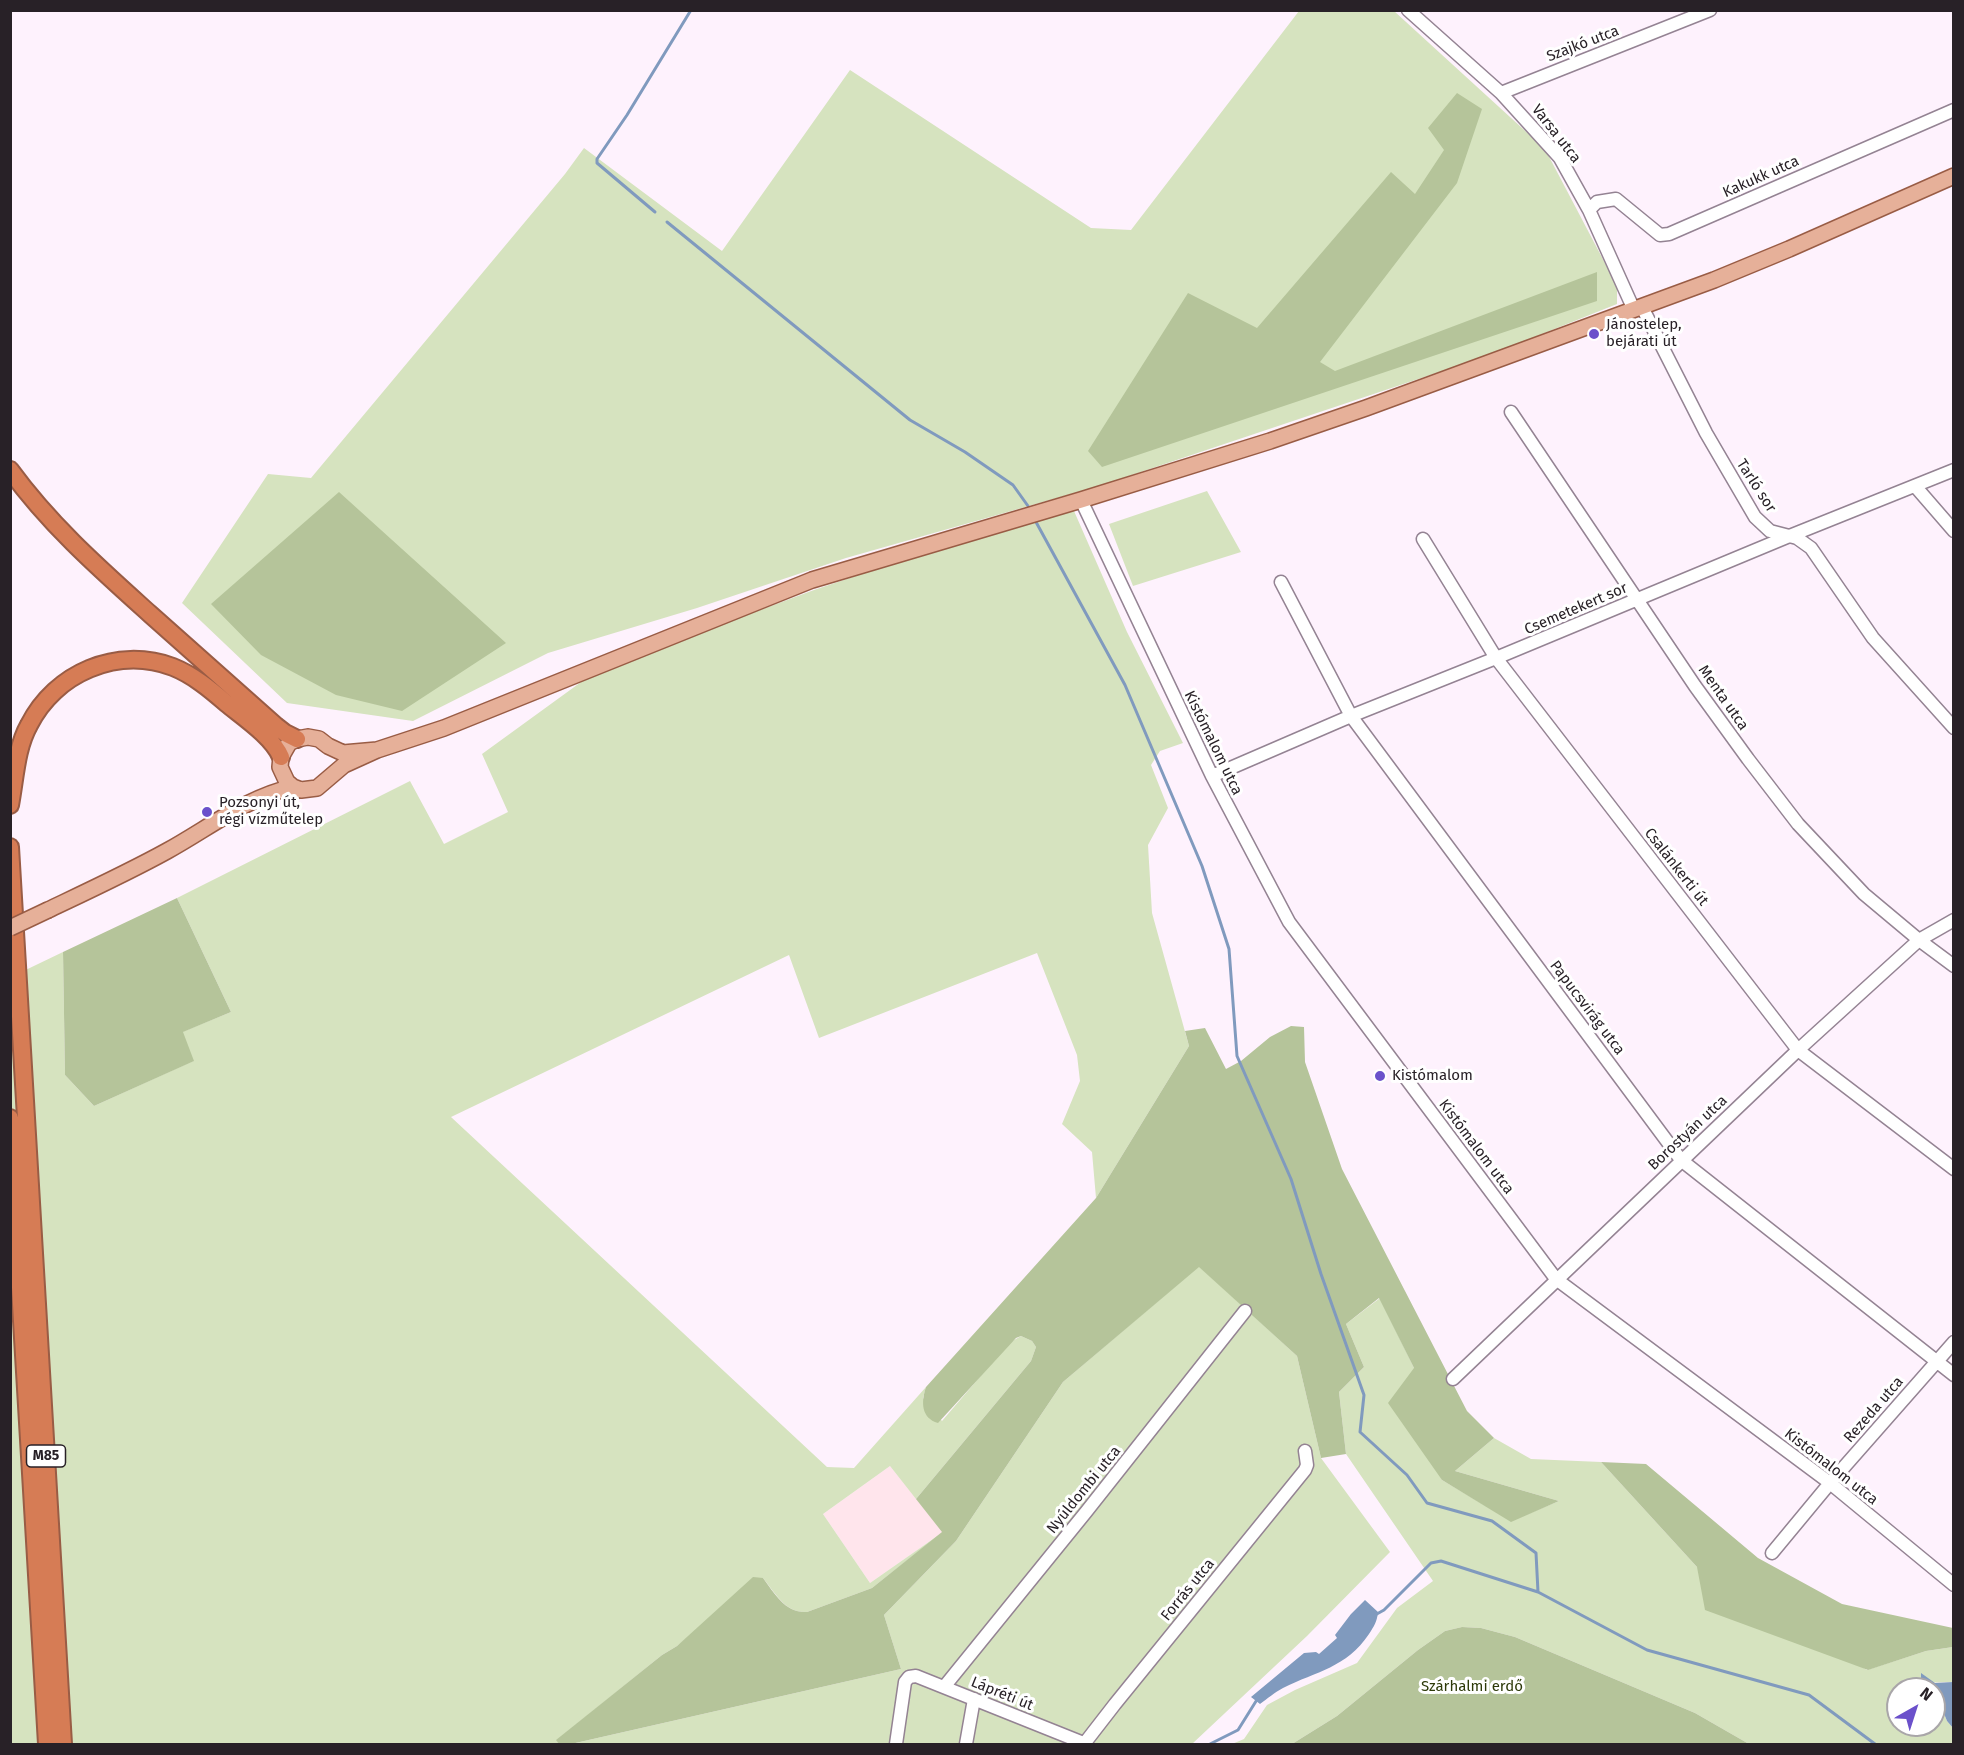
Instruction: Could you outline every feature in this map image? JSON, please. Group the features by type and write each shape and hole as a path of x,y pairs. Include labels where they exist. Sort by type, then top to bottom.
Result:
{"highway":[{"path":"10,470 44,513 95,565 276,726 297,738"},
{"path":"10,805 21,744 38,708 50,693 67,679 89,668 116,661 153,662 173,667 193,677 267,738 278,749 280,762"},
{"name":"M85","path":"10,847 63,1744"},
{"name":"M85","path":"10,1118 47,1744"}],"main road":[{"path":"280,762 287,782 293,787 301,790 317,788 344,765 377,750 444,728 812,580 1081,500 1270,441 1366,408 1638,309 1789,249 1953,176"},
{"path":"251,801 268,784 289,743 297,738 308,736 319,739 343,753 377,750"},
{"path":"328,746 334,763 331,776"},
{"path":"10,928 159,855 251,801 274,791 293,787"}],"street":[{"name":"Varsa utca","path":"1408,10 1501,93 1560,158 1589,210 1638,309"},
{"name":"Szajkó utca","path":"1501,93 1710,10"},
{"name":"Kakukk utca","path":"1589,210 1597,202 1616,199 1660,235 1669,234 1953,110"},
{"name":"Tarló sor","path":"1638,309 1706,434 1755,517 1770,531 1797,538 1811,549 1873,638 1953,728"},
{"name":"Menta utca","path":"1511,412 1748,759 1798,824 1864,894 1953,966"},
{"name":"Csemetekert sor","path":"1212,776 1351,716 1953,470"},
{"path":"1915,486 1953,531"},
{"name":"Kistómalom utca","path":"1081,500 1212,776 1289,921 1556,1279 1830,1483 1953,1585"},
{"name":"Csalánkerti út","path":"1423,539 1496,658 1798,1050 1953,1169"},
{"name":"Papucsvirág utca","path":"1281,582 1351,716 1681,1160 1953,1375"},
{"name":"Borostyán utca","path":"1453,1378 1798,1050 1919,940 1953,920"},
{"name":"Nyúldombi utca","path":"944,1687 1245,1311"},
{"name":"Rezeda utca","path":"1772,1553 1953,1342"},
{"name":"Forrás utca","path":"1085,1744 1305,1470 1307,1465 1305,1451"},
{"name":"Lápréti út","path":"896,1744 906,1679 919,1676 1085,1744"},
{"path":"966,1744 974,1699"}],"shaded area":[{"path":"890,1466 943,1532 870,1583 823,1514"}],"green space":[{"path":"1299,11 1394,11 1545,149 1617,286 1617,304 1487,356 1099,486 846,558 697,608 548,653 413,721 287,703 182,603 268,474 311,478 565,174 584,148 722,251 850,70 1091,228 1131,230"},
{"path":"1457,93 1482,109 1457,183 1320,362 1335,371 1597,272 1597,301 1102,467 1088,451 1188,293 1257,328 1391,172 1415,194 1444,150 1428,128"},
{"path":"1207,491 1241,552 1133,586 1109,524"},
{"path":"339,492 506,643 402,711 336,695 261,655 211,604"},
{"path":"1074,511 1127,632 1183,743 1160,751 1151,765 1168,808 1148,845 1152,913 1189,1046 1096,1198 1092,1152 1062,1124 1080,1081 1077,1055 1037,953 819,1038 789,955 451,1117 827,1467 854,1468 926,1387 923,1398 942,1421 1009,1343 1021,1336 1032,1341 1036,1347 1031,1361 916,1499 890,1466 823,1514 870,1583 943,1532 872,1588 807,1612 787,1606 763,1578 677,1646 662,1655 557,1740 559,1744 11,1744 11,977 63,952 65,1075 94,1106 193,1061 182,1032 231,1012 177,898 410,781 444,844 508,812 482,754 588,677 814,590 930,551"},
{"path":"177,898 231,1012 183,1032 194,1061 94,1106 65,1075 63,952"},
{"path":"1291,1026 1304,1027 1305,1062 1342,1169 1467,1411 1494,1438 1455,1471 1559,1501 1511,1522 1442,1480 1388,1403 1414,1368 1379,1298 1346,1324 1364,1367 1339,1392 1346,1454 1321,1458 1297,1356 1199,1267 1063,1382 956,1541 884,1615 901,1669 571,1744 559,1744 556,1740 662,1655 677,1646 753,1577 763,1578 776,1596 787,1606 807,1612 872,1588 942,1532 916,1499 1031,1361 1036,1347 1032,1341 1021,1336 1016,1338 938,1423 932,1421 925,1413 923,1398 926,1387 1096,1198 1189,1046 1185,1031 1205,1028 1226,1069 1241,1061 1270,1037"},
{"path":"1199,1266 1297,1356 1321,1458 1390,1552 1307,1636 1192,1744 571,1744 901,1669 884,1615 956,1541 1063,1382"},
{"path":"1380,1298 1414,1368 1442,1480 1511,1521 1559,1501 1455,1471 1494,1438 1531,1459 1601,1462 1697,1567 1867,1670 1926,1651 1953,1647 1953,1682 1946,1682 1946,1677 1886,1677 1886,1737 1946,1737 1946,1719 1953,1728 1953,1744 1749,1744 1695,1713 1515,1637 1481,1628 1462,1627 1445,1631 1337,1716 1292,1744 1232,1744 1244,1739 1267,1705 1357,1663 1397,1608 1433,1581 1346,1454 1339,1392 1364,1367 1346,1324"},
{"path":"1601,1462 1646,1464 1758,1558 1842,1604 1953,1628 1953,1647 1926,1651 1868,1670 1705,1610 1697,1567"},
{"name":"Szárhalmi erdő","path":"1462,1627 1481,1628 1515,1637 1695,1713 1749,1744 1292,1744 1337,1716 1445,1631"}],"water":[{"path":"1365,1600 1378,1612 1377,1619 1369,1634 1351,1654 1341,1662 1280,1690 1260,1704 1251,1697 1304,1653 1319,1654 1337,1638 1335,1635"},
{"path":"1946,1682 1953,1682 1953,1728 1947,1721"}],"waterway":[{"path":"655,212 597,163 597,159 627,115 691,10"},
{"path":"667,222 910,420 965,452 1013,485 1028,506"},
{"path":"1036,522 1125,685 1202,866 1229,949 1237,1056 1291,1179 1321,1274 1364,1395 1360,1432 1407,1475 1427,1503 1492,1521 1536,1553 1538,1592"},
{"path":"1375,1615 1384,1610 1431,1563 1441,1561 1538,1592 1647,1650 1809,1695 1875,1744"},
{"path":"1210,1744 1238,1730 1258,1698"}],"place":[{"name":"Jánostelep, bejárati út","path":"1594,334"},
{"name":"Pozsonyi út, régi vízműtelep","path":"207,812"},
{"name":"Kistómalom","path":"1380,1076"}]}
